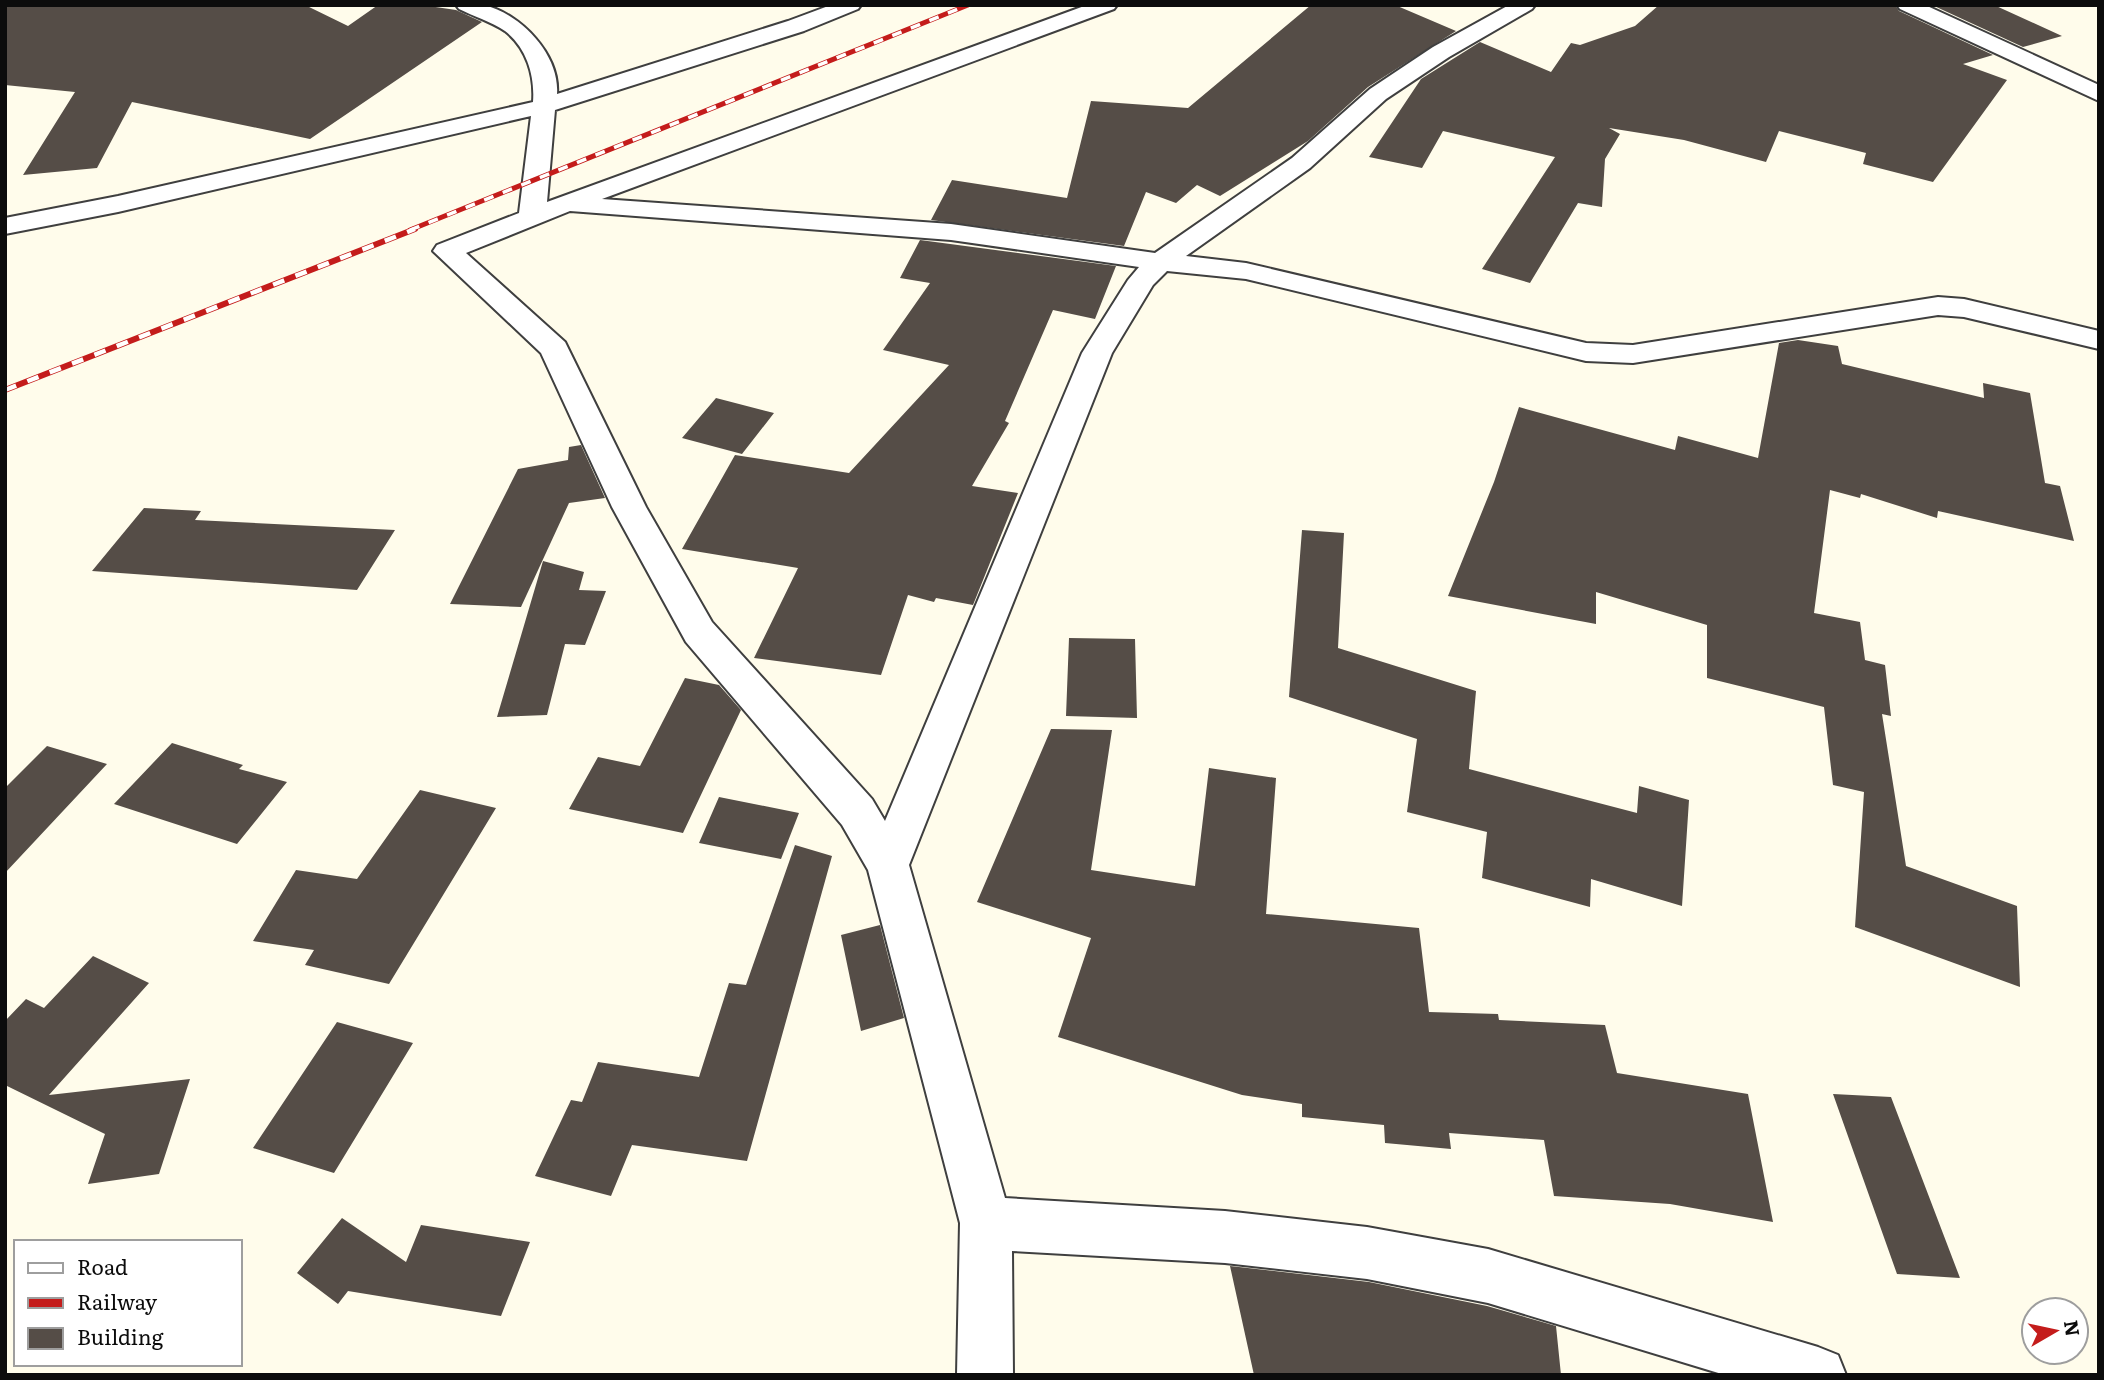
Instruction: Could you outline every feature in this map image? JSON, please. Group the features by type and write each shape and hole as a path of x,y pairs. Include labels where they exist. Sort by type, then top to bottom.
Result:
{"street":[{"path":"466,5 513,27 539,60 546,83 544,106 548,210"},
{"path":"5,226 118,204 544,106 796,26 851,5"},
{"path":"985,1375 986,1223 888,865 857,812 699,632 629,507 554,349 447,251 548,210 1107,5"},
{"path":"888,865 1097,353 1142,280 1160,262 1301,163 1378,94 1441,52 1525,5"},
{"path":"1907,5 2099,94"},
{"path":"548,210 939,231 1160,262 1223,267 1276,276 1586,352 1611,355 1633,354 1938,306 1964,308 2099,340"},
{"path":"986,1223 1225,1237 1367,1253 1488,1276 1818,1375"}],"building":[{"path":"5,5 305,5 348,26 378,5 422,5 456,10 482,22 310,139 132,102 97,168 23,175 75,92 5,85"},
{"path":"1311,5 1395,5 1456,31 1368,87 1308,141 1220,196 1197,185 1176,203 1146,192 1124,246 931,220 952,180 1067,198 1091,101 1188,108"},
{"path":"1659,5 1895,5 1899,11 1993,55 1963,64 2007,80 1933,182 1863,164 1866,153 1779,131 1766,162 1684,140 1609,128 1620,134 1605,159 1602,207 1578,203 1530,283 1482,269 1555,157 1443,131 1422,168 1369,157 1421,79 1480,42 1551,72 1571,43 1580,45 1635,26"},
{"path":"1932,5 1994,5 2062,36 2023,47"},
{"path":"920,240 1116,266 1095,319 1053,310 1005,421 1009,423 972,486 1018,493 973,605 936,598 934,602 908,595 881,675 754,658 798,568 682,549 735,455 849,473 949,365 883,350 930,283 900,278"},
{"path":"1798,340 1838,346 1842,364 1984,398 1983,383 2030,393 2045,483 2060,486 2074,541 1938,511 1937,518 1861,494 1860,498 1830,490 1814,613 1860,622 1865,660 1885,665 1891,716 1882,714 1906,866 2017,906 2020,987 1855,927 1864,792 1833,785 1824,707 1707,678 1707,625 1596,592 1596,624 1448,596 1494,482 1519,407 1675,450 1678,436 1758,458 1779,343"},
{"path":"716,398 774,413 742,454 682,438"},
{"path":"581,445 605,498 569,503 521,607 450,604 518,469 568,460 569,447"},
{"path":"144,508 201,511 195,520 395,530 357,590 92,571"},
{"path":"1302,530 1344,533 1338,648 1476,691 1469,769 1637,813 1639,786 1689,800 1682,906 1591,879 1590,907 1482,878 1487,832 1407,812 1417,739 1289,697"},
{"path":"543,561 584,572 579,590 606,591 585,645 565,644 547,715 497,717"},
{"path":"1069,638 1135,639 1137,718 1066,716"},
{"path":"685,678 719,685 741,710 683,833 569,809 598,757 640,766"},
{"path":"1051,729 1112,730 1091,870 1195,886 1209,768 1276,778 1266,914 1419,928 1429,1012 1498,1014 1499,1020 1605,1025 1617,1073 1748,1094 1773,1222 1670,1204 1554,1196 1544,1140 1449,1133 1451,1149 1385,1143 1384,1125 1302,1117 1302,1104 1242,1095 1058,1037 1091,938 977,902"},
{"path":"172,743 243,765 239,769 287,782 237,844 114,804"},
{"path":"47,746 107,764 5,873 5,788"},
{"path":"420,790 496,808 389,984 305,965 314,950 253,941 296,870 357,879"},
{"path":"719,797 799,813 781,859 699,843"},
{"path":"795,845 832,856 747,1161 632,1145 611,1196 535,1176 571,1100 582,1102 598,1062 699,1077 729,983 746,985"},
{"path":"880,925 904,1018 861,1031 841,935"},
{"path":"93,956 149,983 49,1095 190,1079 159,1174 88,1184 105,1134 5,1085 5,1021 26,999 44,1008"},
{"path":"337,1022 413,1043 334,1173 253,1148"},
{"path":"1833,1094 1891,1097 1960,1278 1897,1274"},
{"path":"342,1218 406,1262 421,1225 530,1242 501,1316 348,1291 338,1304 297,1273"},
{"path":"1230,1266 1369,1282 1487,1306 1556,1326 1561,1375 1254,1375"}],"railway":[{"path":"410,230 968,5"},
{"path":"5,390 415,229"}]}
